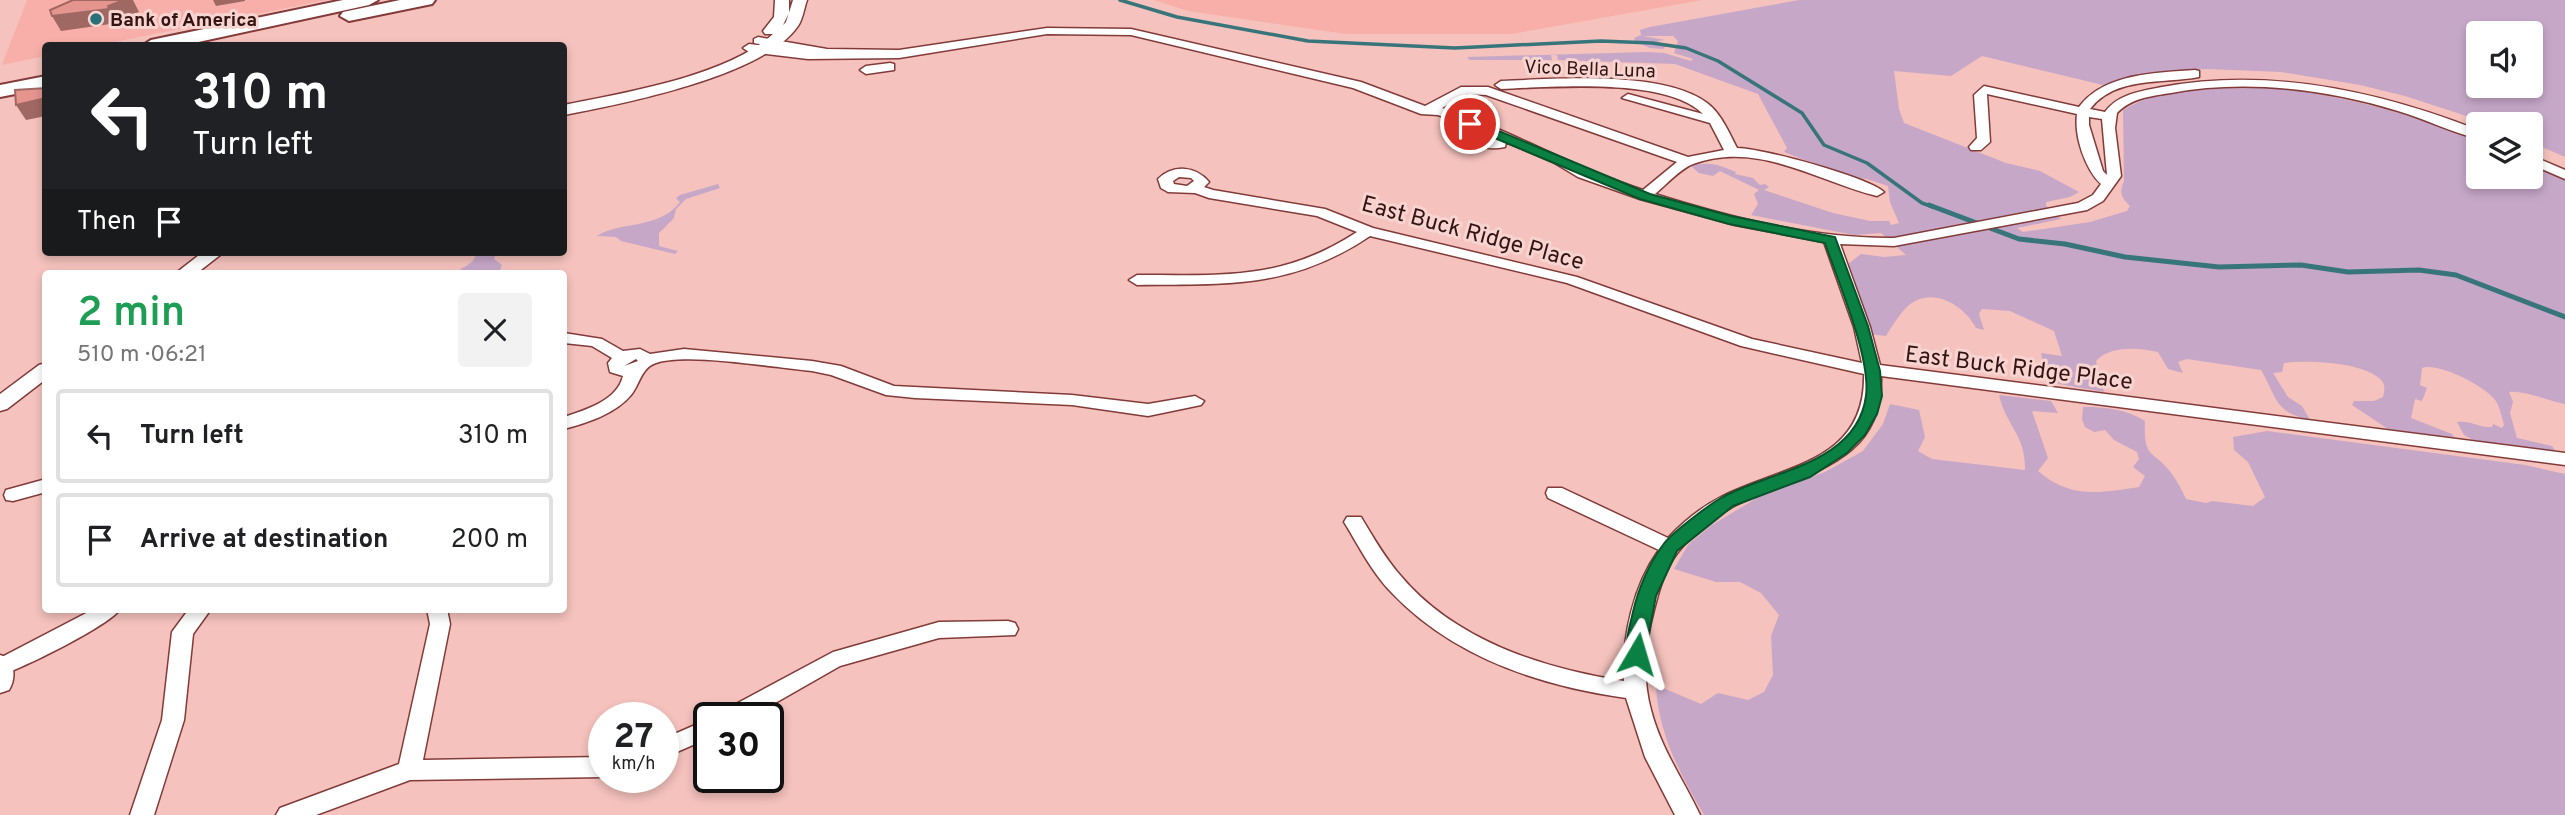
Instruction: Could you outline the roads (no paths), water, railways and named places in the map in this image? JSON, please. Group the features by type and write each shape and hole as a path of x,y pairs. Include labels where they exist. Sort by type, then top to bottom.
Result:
{"highway":[{"path":"170,42 369,0"},
{"path":"231,42 426,0"},
{"path":"0,78 42,69"},
{"path":"0,91 42,83"}],"street":[{"path":"761,45 784,11 782,0"},
{"path":"567,109 720,72 789,28 800,10 800,0"},
{"path":"789,28 795,43 806,48"},
{"path":"761,45 808,55 900,54 1047,32 1079,30 1131,33 1357,85 1426,111 1440,111 1559,159 1564,164"},
{"path":"761,45 806,48 827,53"},
{"path":"866,70 890,68"},
{"path":"2107,182 2097,173 2082,125 2083,111 2090,100 2100,92 2124,83 2165,76 2231,73 2265,75 2352,86 2466,120"},
{"name":"Vico Bella Luna","path":"1501,85 1558,83 1649,87 1685,96 1704,107 1732,152"},
{"path":"1426,111 1429,116 1460,128 1462,133 1476,141 1500,144 1551,164 1564,164 1645,197 1729,220 1830,240 1894,242 2058,213 2082,207 2098,198 2107,182 2114,176 2109,117 2124,102 2155,91 2215,84 2267,85 2330,93 2381,103 2466,131"},
{"path":"1426,111 1465,90 1488,91 1687,162"},
{"path":"1976,147 1984,138 1980,93 1984,90 2109,117"},
{"path":"1628,98 1713,120"},
{"path":"1645,197 1687,162 1732,152 1752,152 1783,159 1878,192"},
{"path":"2543,153 2565,162"},
{"path":"2543,165 2565,175"},
{"name":"East Buck Ridge Place","path":"1196,188 1209,194 1320,212 1368,231 1572,280 1747,343 1873,371 2565,459"},
{"path":"1137,280 1240,278 1282,272 1311,264 1338,251 1368,231"},
{"path":"1688,815 1669,786 1650,744 1635,691 1637,635 1646,596 1670,547 1727,502 1804,473 1841,449 1860,431 1869,414 1874,396 1873,371 1830,240"},
{"path":"189,270 209,256"},
{"path":"567,338 596,342 627,364 644,365 647,359 692,355 812,366 843,373 892,391 1060,400 1148,410 1195,401"},
{"path":"567,422 615,400 633,380 627,364"},
{"path":"0,404 42,372"},
{"path":"13,495 42,486"},
{"path":"1555,493 1670,547"},
{"path":"1354,522 1398,587 1424,611 1469,640 1550,676 1592,686 1635,691"},
{"path":"0,683 0,666 83,626 104,613"},
{"path":"142,815 173,720 183,632 198,613"},
{"path":"409,770 440,624 438,613"},
{"path":"758,702 833,660 939,630 1008,629"},
{"path":"288,815 409,770 515,771 588,768"}],"waterway":[{"path":"1120,0 1177,17 1308,41 1455,48 1601,41 1652,43 1686,48 1718,61 1802,113 1824,145 1867,163 1922,203 1933,207"},
{"path":"1929,205 2019,239 2065,244 2125,257 2219,267 2301,265 2348,272 2419,270 2456,275 2565,317"}],"place":[{"name":"Bank of America","path":"96,19"}]}
